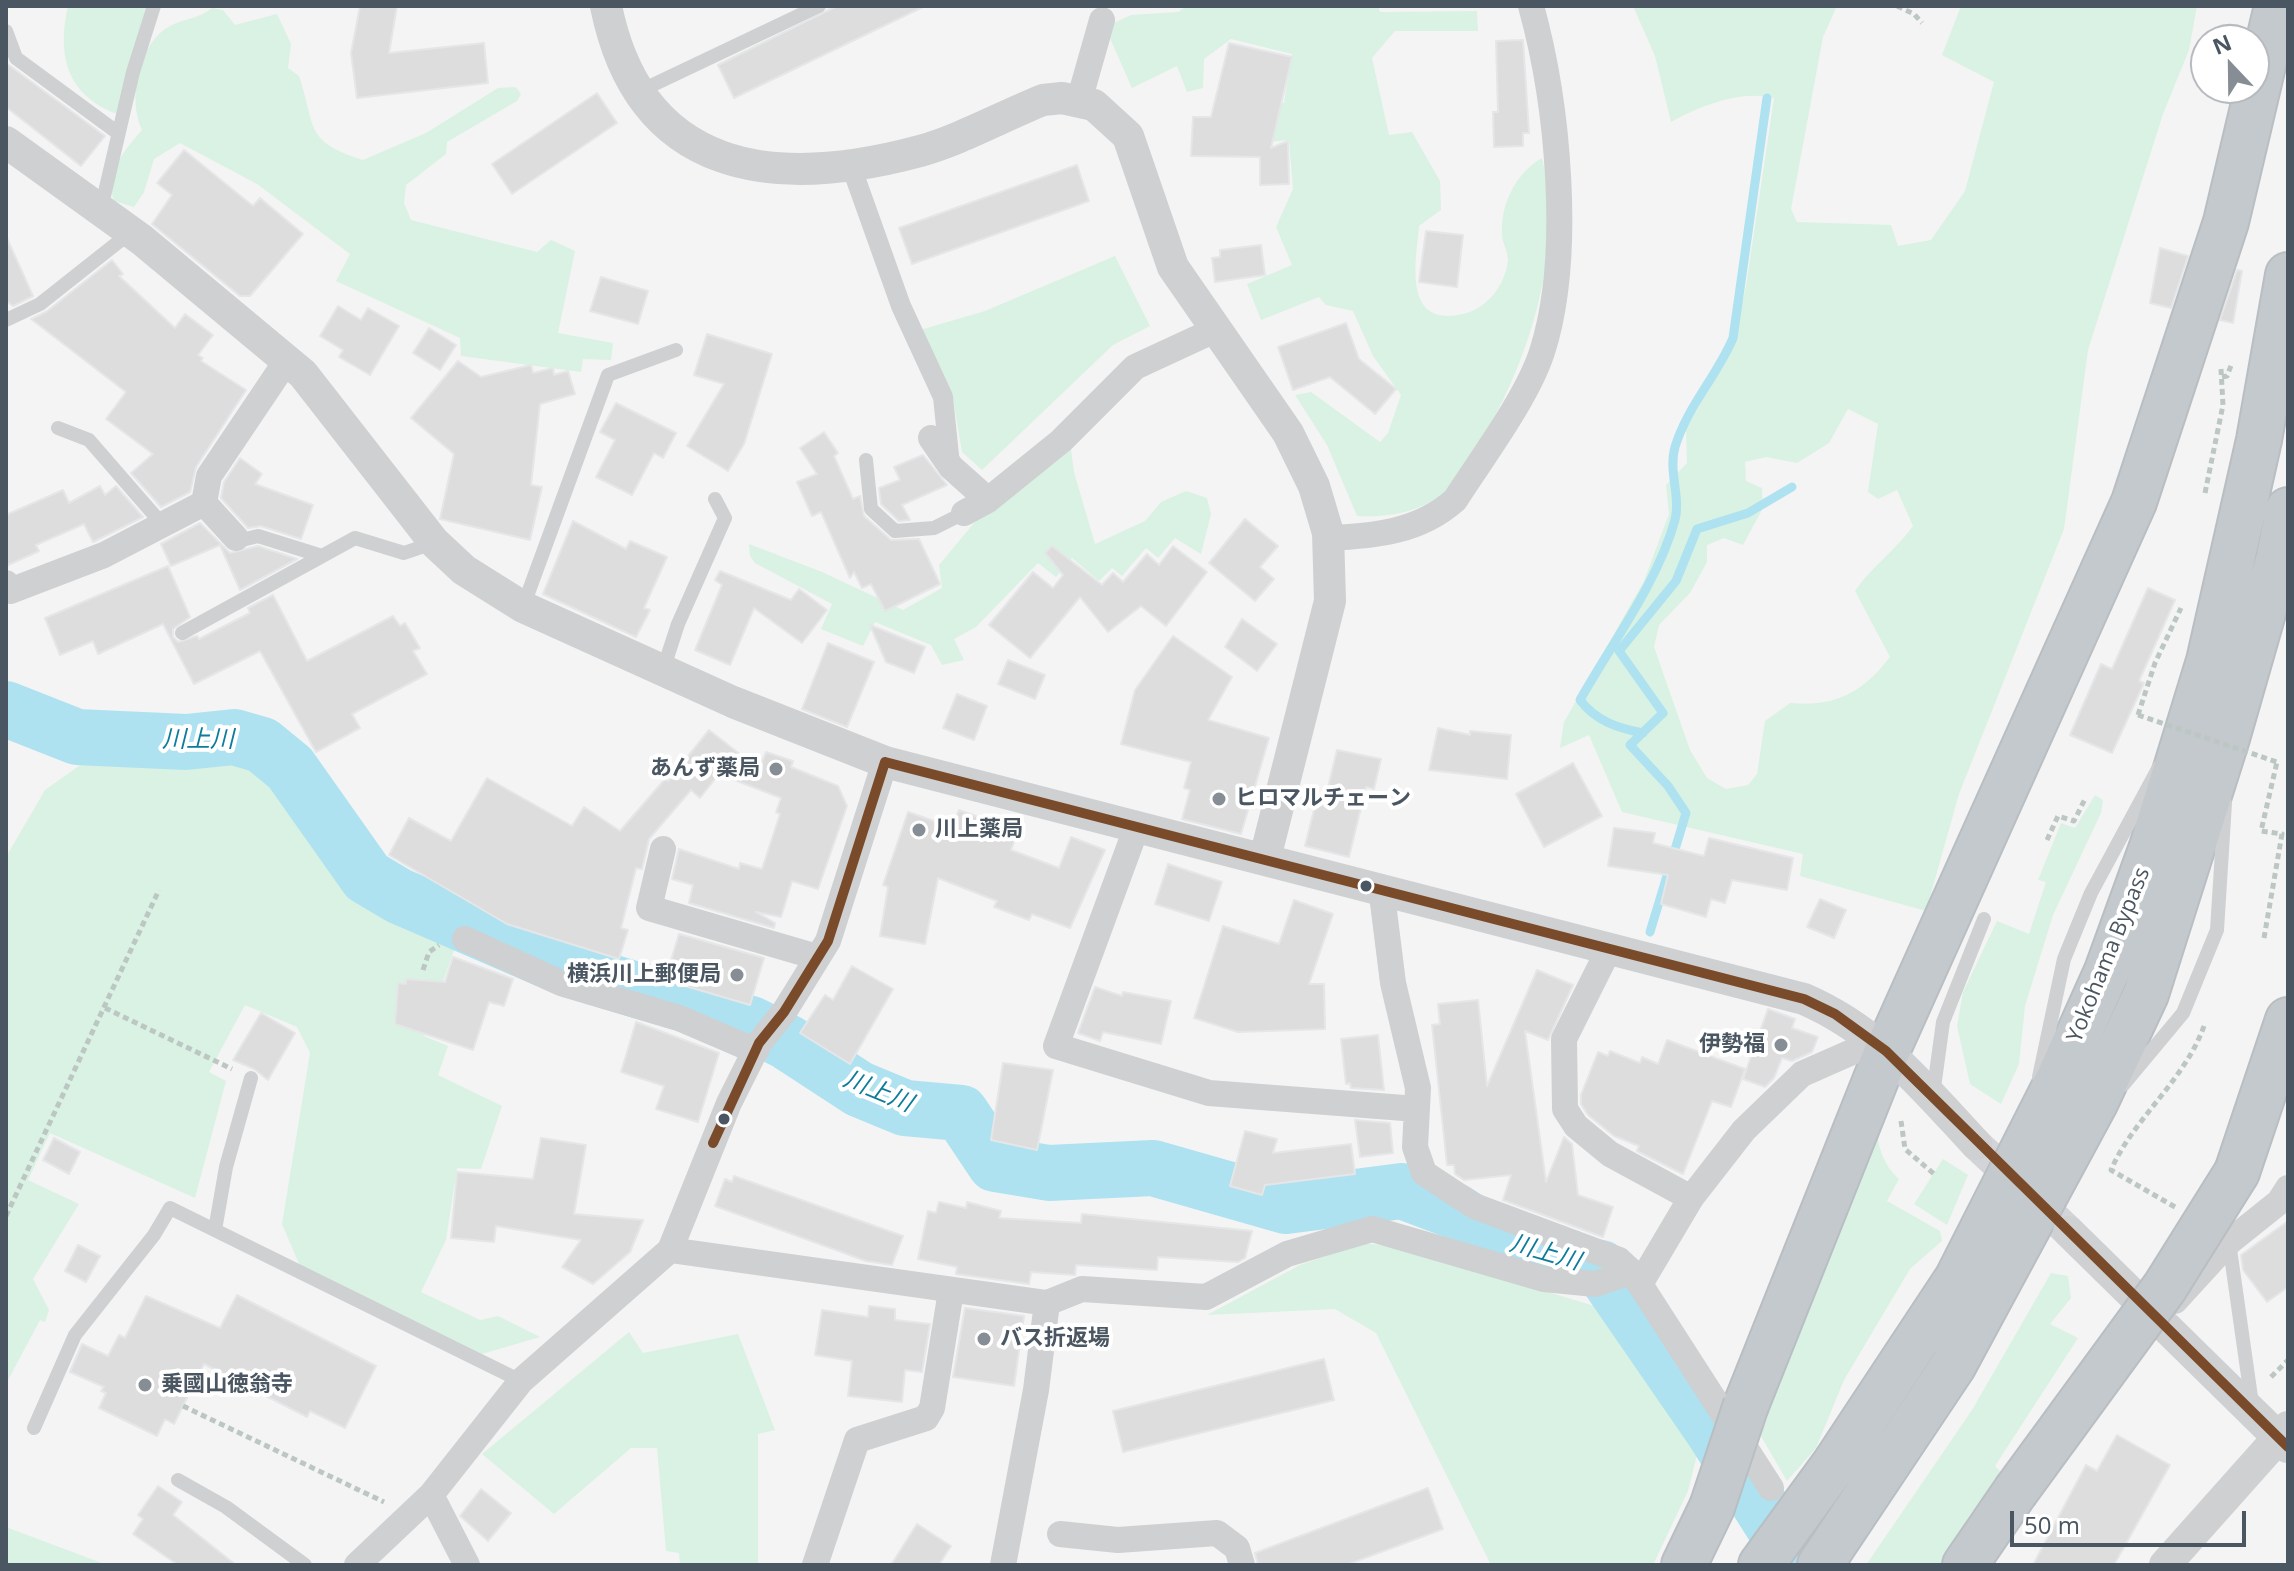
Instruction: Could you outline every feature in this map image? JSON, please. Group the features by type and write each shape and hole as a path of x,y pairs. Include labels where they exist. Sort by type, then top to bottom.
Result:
{"highway":[{"path":"1684,1565 1712,1507 1746,1405 1879,1059 2134,502 2226,222 2277,6"},
{"name":"Yokohama Bypass","path":"1820,1565 1953,1366 2070,1148 2146,994 2210,726 2209,661 2259,440 2288,275"},
{"name":"Yokohama Bypass","path":"1761,1565 1834,1465 1957,1279 2025,1144 2107,971 2152,847 2210,726 2279,557 2288,510"},
{"path":"1965,1565 2165,1287 2237,1172 2288,1020"}],"street":[{"path":"606,6 611,29 647,104 679,138 719,157 772,168 850,163 921,151 1043,100 1062,98 1094,105 1128,136 1173,267 1288,433 1314,486 1328,538 1330,601 1265,858"},
{"path":"1328,538 1403,530 1434,518 1455,500 1541,354 1556,291 1558,173 1541,40 1531,6"},
{"path":"1079,101 1102,20"},
{"path":"6,142 131,232 303,374 434,542 464,570 523,607 663,670 885,762 1381,887 1804,999 1834,1012 1879,1059 1933,1097 1976,1144"},
{"path":"850,163 901,306 943,397 951,467"},
{"path":"964,513 988,500 1061,441 1135,367 1217,329"},
{"path":"204,503 209,476 287,360"},
{"path":"931,438 951,467 988,500"},
{"path":"6,583 10,591 104,555 204,503"},
{"path":"204,503 236,538"},
{"path":"357,1565 431,1495 521,1381 670,1250 729,1103 758,1047 784,1012 828,941 885,762"},
{"path":"1137,826 1056,1046 1209,1093 1417,1109"},
{"path":"663,849 649,908 817,957"},
{"path":"1381,887 1393,983 1418,1088 1415,1147 1424,1173 1474,1206 1619,1260 1622,1279 1771,1488"},
{"path":"465,939 561,983 679,1018 758,1047"},
{"path":"1610,947 1564,1039 1565,1109 1576,1126 1610,1154 1691,1198"},
{"path":"670,1250 1047,1303 1082,1289 1206,1297 1287,1254 1372,1229 1544,1279 1622,1279 1744,1130 1802,1074 1879,1059"},
{"path":"2159,1318 2229,1242 2279,1202 2288,1188"},
{"path":"2069,1232 2285,1437 2165,1565"},
{"path":"815,1565 857,1440 926,1418 932,1408 951,1291"},
{"path":"1003,1565 1036,1390 1047,1303"},
{"path":"431,1495 467,1565"},
{"path":"1060,1534 1118,1540 1217,1533 1237,1548 1242,1565"}],"lane":[{"path":"101,210 118,133 154,6"},
{"path":"639,91 819,6"},
{"path":"6,31 16,58 118,133"},
{"path":"6,320 40,304 131,232"},
{"path":"523,607 608,375 676,350"},
{"path":"58,428 89,440 162,524"},
{"path":"866,460 871,509 895,531 934,528 964,513"},
{"path":"663,670 678,624 725,518 715,499"},
{"path":"236,538 242,540 258,536 322,556"},
{"path":"182,633 355,538 404,553 434,542"},
{"path":"1933,1097 1943,1022 1984,919"},
{"path":"215,1230 226,1167 251,1078"},
{"path":"34,1428 75,1335 154,1235 170,1208 521,1381"},
{"path":"2229,1242 2253,1409"},
{"path":"178,1480 226,1507 305,1565"}],"path":[{"path":"1897,6 1914,14 1922,23"},
{"path":"2205,496 2223,405 2221,369"},
{"path":"2184,601 2155,663 2138,715 2277,762 2261,831 2282,834 2264,938"},
{"path":"2047,840 2058,816 2074,821 2085,799"},
{"path":"6,1216 159,890"},
{"path":"105,1008 251,1078"},
{"path":"2185,1213 2111,1170 2121,1146 2143,1122 2200,1036 2205,1023"},
{"path":"1879,1059 1899,1108 1905,1149 1934,1174"},
{"path":"183,1406 410,1514"}],"green space":[{"path":"68,6 150,6 117,114 86,96 69,71 64,40"},
{"path":"1187,6 1378,6 1380,12 1477,11 1478,31 1395,31 1372,58 1389,135 1412,132 1440,181 1441,210 1419,226 1416,256 1417,288 1421,302 1430,311 1443,316 1463,314 1480,307 1494,294 1504,278 1508,260 1502,236 1507,201 1524,172 1542,158 1548,195 1549,233 1545,271 1537,309 1511,383 1460,476 1449,490 1428,503 1394,514 1357,516 1327,445 1295,395 1311,392 1380,442 1388,433 1401,395 1373,356 1353,311 1326,305 1319,297 1261,320 1247,284 1292,265 1276,227 1293,189 1289,140 1269,142 1269,104 1284,103 1292,54 1231,39 1204,59 1203,88 1187,92 1177,66 1132,88 1105,27 1131,15 1178,12"},
{"path":"1633,6 1837,6 1823,37 1791,209 1797,222 1891,225 1898,246 1931,240 1965,191 1994,82 1942,55 1961,6 2197,6 2194,24 2190,24 2189,50 2163,114 2088,350 2064,529 1959,794 1926,911 1800,876 1803,854 1622,812 1589,735 1560,748 1564,722 1644,581 1669,514 1666,485 1687,463 1686,429 1731,351 1746,286 1774,98 1734,98 1708,105 1671,122 1655,56","holes":["1848,409 1878,424 1868,492 1878,499 1897,490 1913,526 1855,591 1890,657 1869,680 1847,695 1821,703 1790,703 1765,721 1757,774 1748,785 1726,789 1707,778 1690,750 1654,647 1659,625 1690,593 1707,562 1707,545 1724,538 1743,545 1763,508 1762,488 1746,481 1745,462 1766,457 1797,463 1829,443"]},
{"path":"212,8 223,10 235,25 277,14 291,44 288,68 299,76 315,130 330,146 363,160 426,133 498,88 516,87 521,94 517,101 447,142 446,154 406,185 404,203 411,220 537,252 551,240 575,251 558,333 613,343 611,360 583,359 581,372 461,356 460,338 336,281 350,254 257,184 180,143 154,159 144,192 134,207 114,201 114,172 123,154 142,130 136,87 144,57 160,33"},
{"path":"1115,256 1150,326 1113,345 982,470 962,452 952,393 920,330 985,311"},
{"path":"1070,441 1074,472 1095,544 1145,521 1161,502 1186,491 1207,498 1211,514 1201,554 1175,538 1158,558 1146,548 1122,576 1112,568 1099,581 1072,558 1056,577 1038,563 976,627 954,639 964,660 942,665 931,645 875,622 863,646 821,629 832,604 755,563 750,556 749,544 822,572 903,610 942,588 939,565 990,504"},
{"path":"224,745 253,752 278,768 334,835 363,880 460,933 424,1036 448,1046 438,1075 502,1106 481,1169 457,1168 446,1240 421,1292 480,1320 498,1316 540,1337 482,1354 300,1266 282,1224 310,1053 297,1027 245,1005 209,1072 226,1081 195,1198 50,1133 28,1180 79,1204 33,1279 49,1310 45,1322 40,1320 6,1384 6,857 45,790 103,749"},
{"path":"2095,795 2103,800 2101,813 2053,915 2025,1006 2019,1064 2001,1104 1970,1084 1957,1026 1963,992 1997,921 2029,934 2046,882 2038,880 2061,823 2075,828"},
{"path":"1876,1123 1882,1154 1899,1179 1887,1201 1940,1231 1942,1241 1910,1269 1844,1380 1816,1448 1787,1481 1758,1431"},
{"path":"1943,1159 1968,1175 1947,1225 1914,1204"},
{"path":"1364,1243 1401,1248 1618,1313 1701,1439 1688,1491 1653,1565 1491,1565 1376,1333 1335,1309 1207,1315 1300,1265"},
{"path":"2051,1273 2068,1276 2071,1298 2050,1324 2078,1338 1995,1466 2002,1473 1969,1516 1941,1565 1866,1565 1972,1410"},
{"path":"629,1332 643,1353 738,1334 775,1430 758,1434 758,1565 680,1565 679,1553 666,1551 657,1448 631,1448 554,1514 482,1454"},
{"path":"6,1527 107,1565 6,1565"}],"building":[{"path":"360,6 397,6 389,53 484,43 488,83 357,98 351,53"},
{"path":"837,6 925,6 734,98 718,65"},
{"path":"1523,40 1529,133 1523,133 1523,146 1494,147 1493,112 1498,112 1496,41"},
{"path":"1229,43 1292,57 1271,148 1288,141 1289,184 1260,185 1260,157 1191,156 1193,117 1211,117"},
{"path":"6,63 105,136 81,166 6,107"},
{"path":"597,93 617,123 512,194 492,164"},
{"path":"184,150 253,206 260,198 303,234 250,296 240,296 152,224 172,195 157,183"},
{"path":"1077,165 1089,201 912,264 899,228"},
{"path":"1426,231 1463,235 1457,287 1419,282"},
{"path":"6,236 33,296 13,306 6,301"},
{"path":"1261,245 1265,275 1215,282 1212,258 1220,257 1220,250"},
{"path":"2160,248 2188,256 2171,308 2150,303"},
{"path":"112,260 123,274 119,276 175,328 185,314 213,335 198,355 203,358 201,361 246,390 196,467 190,492 161,507 131,473 153,454 106,419 126,392 31,319 46,312"},
{"path":"2237,270 2242,271 2233,323 2220,320"},
{"path":"601,277 648,291 638,324 590,311"},
{"path":"338,306 361,320 368,308 399,326 370,375 339,357 343,350 320,336"},
{"path":"1346,323 1359,359 1396,389 1375,414 1330,377 1293,390 1278,347"},
{"path":"429,328 456,345 440,370 413,353"},
{"path":"707,334 772,354 744,444 728,471 687,446 724,384 694,375"},
{"path":"458,361 481,377 531,365 533,373 553,368 554,375 568,371 575,394 540,404 531,485 542,487 530,540 440,519 454,454 411,418"},
{"path":"616,403 676,433 663,458 654,453 632,495 596,477 615,440 600,432"},
{"path":"824,432 838,453 834,456 853,499 860,496 864,516 891,540 919,539 940,584 885,611 871,584 862,588 854,572 850,578 821,512 812,516 797,482 817,474 800,448"},
{"path":"923,455 947,485 902,505 910,520 899,521 881,504 879,488 900,480 894,467"},
{"path":"240,458 262,474 255,484 313,505 301,539 261,526 248,528 221,498 224,482"},
{"path":"100,486 105,495 116,486 143,517 93,542 84,524 36,545 39,551 6,566 6,515 63,490 69,503"},
{"path":"1245,519 1278,546 1260,567 1274,579 1255,601 1209,563"},
{"path":"573,521 626,549 630,541 667,557 644,608 650,610 636,637 543,594"},
{"path":"200,523 230,553 258,546 297,559 240,590 220,545 171,566 161,544"},
{"path":"1052,546 1102,585 1113,573 1123,582 1147,554 1159,565 1173,546 1207,572 1166,626 1141,606 1108,632 1080,597 1030,658 989,625 1033,572 1053,588 1063,575 1045,553"},
{"path":"168,566 190,617 173,629 173,637 178,642 197,636 199,639 250,613 248,608 273,595 307,661 393,616 400,626 405,623 420,648 413,651 427,674 352,714 360,728 316,752 260,651 194,684 163,624 98,654 93,641 60,655 45,618"},
{"path":"720,571 791,600 799,589 827,610 802,643 754,608 730,665 695,650 722,585 715,580"},
{"path":"2148,588 2175,600 2139,681 2144,683 2112,753 2070,735 2101,664 2112,669"},
{"path":"1242,619 1277,644 1257,671 1225,647"},
{"path":"870,625 925,647 914,673 886,662"},
{"path":"1173,636 1232,677 1208,720 1269,738 1241,834 1182,819 1190,790 1184,788 1191,762 1121,744 1135,690"},
{"path":"828,643 874,662 847,727 802,709"},
{"path":"1008,660 1045,675 1035,699 998,684"},
{"path":"957,694 987,706 974,740 943,728"},
{"path":"1438,728 1470,735 1470,731 1511,735 1507,779 1429,770"},
{"path":"709,730 759,769 766,752 793,761 791,767 838,786 847,806 818,889 792,881 781,917 756,912 775,923 774,928 689,903 693,885 672,879 679,849 739,869 740,863 762,869 780,814 776,812 781,798 719,774 700,798 691,790 649,839 642,869 636,868 621,928 628,930 619,959 507,924 389,855 409,818 451,841 487,778 572,826 584,807 620,831 665,779 668,781"},
{"path":"1337,750 1381,759 1374,789 1366,787 1349,857 1305,846 1317,798 1325,800"},
{"path":"1573,763 1602,816 1544,847 1516,794"},
{"path":"959,810 1018,831 1011,850 1059,868 1071,837 1105,850 1070,928 1032,914 1029,920 994,907 997,901 938,878 925,944 880,936 888,887 883,885 908,812 952,827"},
{"path":"1614,828 1655,833 1653,843 1704,856 1709,838 1793,858 1787,890 1732,880 1725,903 1711,899 1706,917 1661,904 1668,875 1608,866"},
{"path":"1168,864 1222,882 1209,921 1155,904"},
{"path":"1820,899 1846,910 1834,938 1807,927"},
{"path":"1294,900 1333,914 1309,984 1324,984 1325,1029 1238,1032 1194,1018 1223,926 1279,944"},
{"path":"679,934 764,958 750,1005 665,980"},
{"path":"453,957 513,979 504,1006 489,1002 473,1050 395,1024 398,983 406,984 406,979 445,982"},
{"path":"852,966 893,989 850,1064 800,1033 825,995 833,1000"},
{"path":"1537,970 1573,985 1548,1040 1525,1031 1546,1182 1564,1137 1572,1144 1578,1195 1613,1207 1603,1237 1503,1200 1511,1175 1464,1180 1455,1174 1454,1165 1447,1165 1432,1025 1440,1024 1438,1004 1478,1000 1487,1086"},
{"path":"1095,987 1122,996 1123,992 1171,1001 1161,1044 1103,1032 1100,1041 1078,1033"},
{"path":"1768,1009 1795,1019 1792,1028 1818,1037 1812,1052 1792,1061 1782,1058 1774,1078 1765,1087 1743,1079"},
{"path":"261,1013 295,1033 268,1080 254,1069 233,1060"},
{"path":"636,1022 719,1053 698,1122 656,1109 664,1086 621,1072"},
{"path":"1378,1035 1384,1090 1351,1088 1350,1083 1346,1084 1341,1039"},
{"path":"1667,1040 1745,1069 1731,1107 1712,1101 1683,1174 1637,1151 1639,1146 1614,1136 1588,1115 1581,1104 1581,1095 1598,1052 1608,1056 1610,1051 1640,1063 1642,1057 1658,1064"},
{"path":"1003,1063 1053,1070 1037,1150 991,1140"},
{"path":"1355,1120 1390,1123 1393,1153 1360,1157"},
{"path":"1245,1131 1277,1139 1273,1153 1351,1144 1355,1174 1265,1185 1262,1195 1230,1186"},
{"path":"54,1138 80,1152 69,1174 43,1160"},
{"path":"541,1138 586,1145 574,1214 643,1220 630,1252 593,1284 562,1267 581,1240 496,1226 494,1242 451,1238 457,1172 533,1179"},
{"path":"734,1176 903,1236 892,1265 866,1261 715,1206 725,1179 732,1182"},
{"path":"939,1202 966,1208 967,1202 1001,1211 999,1218 1081,1223 1082,1214 1252,1231 1245,1258 1238,1262 1158,1257 1157,1270 1076,1265 1075,1275 1031,1272 1029,1284 956,1274 957,1267 918,1259 928,1211 936,1213"},
{"path":"2288,1221 2288,1287 2267,1302 2243,1270 2241,1255"},
{"path":"78,1245 100,1256 86,1282 65,1271"},
{"path":"237,1295 376,1366 345,1428 310,1411 307,1417 204,1364 174,1424 165,1419 157,1436 99,1408 106,1393 101,1391 104,1387 70,1372 82,1344 108,1356 119,1335 125,1338 146,1296 220,1328"},
{"path":"869,1306 895,1309 895,1320 930,1324 922,1372 905,1370 902,1402 848,1396 852,1361 815,1355 822,1310 868,1317"},
{"name":"バス折返場","path":"965,1308 1024,1316 1014,1386 953,1377"},
{"path":"1324,1359 1334,1400 1123,1452 1113,1411"},
{"path":"2117,1435 2170,1465 2114,1565 2033,1565 2086,1465 2097,1471"},
{"path":"158,1486 182,1502 173,1515 236,1565 178,1565 133,1534 143,1519 138,1515"},
{"path":"1428,1488 1443,1529 1346,1565 1258,1565 1255,1553"},
{"path":"481,1489 511,1513 488,1541 460,1516"},
{"path":"917,1524 951,1546 939,1565 891,1565"}],"waterway":[{"path":"1643,733 1608,722 1580,700 1633,613 1667,544 1677,502 1673,465 1675,447 1687,418 1733,338 1767,98"},
{"path":"1650,932 1686,813 1668,786 1630,745 1663,713 1619,651 1676,581 1697,529 1748,513 1792,487"},
{"name":"川上川","path":"6,709 77,737 186,742 234,737 262,745 290,768 367,877 399,896 570,970 751,1024 787,1042 859,1089 905,1108 961,1113 995,1164 1049,1173 1153,1168 1286,1206 1402,1191 1455,1211 1500,1240 1562,1261 1601,1268 1712,1429 1798,1565"}],"tunnel":[{"path":"1976,1144 2069,1232"}],"transit line":[{"path":"885,762 1804,999 1835,1014 1886,1051 2288,1447"},
{"path":"713,1143 759,1043 784,1012 828,941 885,762"}],"place":[{"name":"あんず薬局","path":"776,769"},
{"name":"ヒロマルチェーン","path":"1219,799"},
{"name":"川上薬局","path":"919,830"},
{"name":"横浜川上郵便局","path":"737,975"},
{"name":"伊勢福","path":"1781,1045"},
{"name":"バス折返場","path":"984,1339"},
{"name":"乗國山徳翁寺","path":"145,1385"}]}
